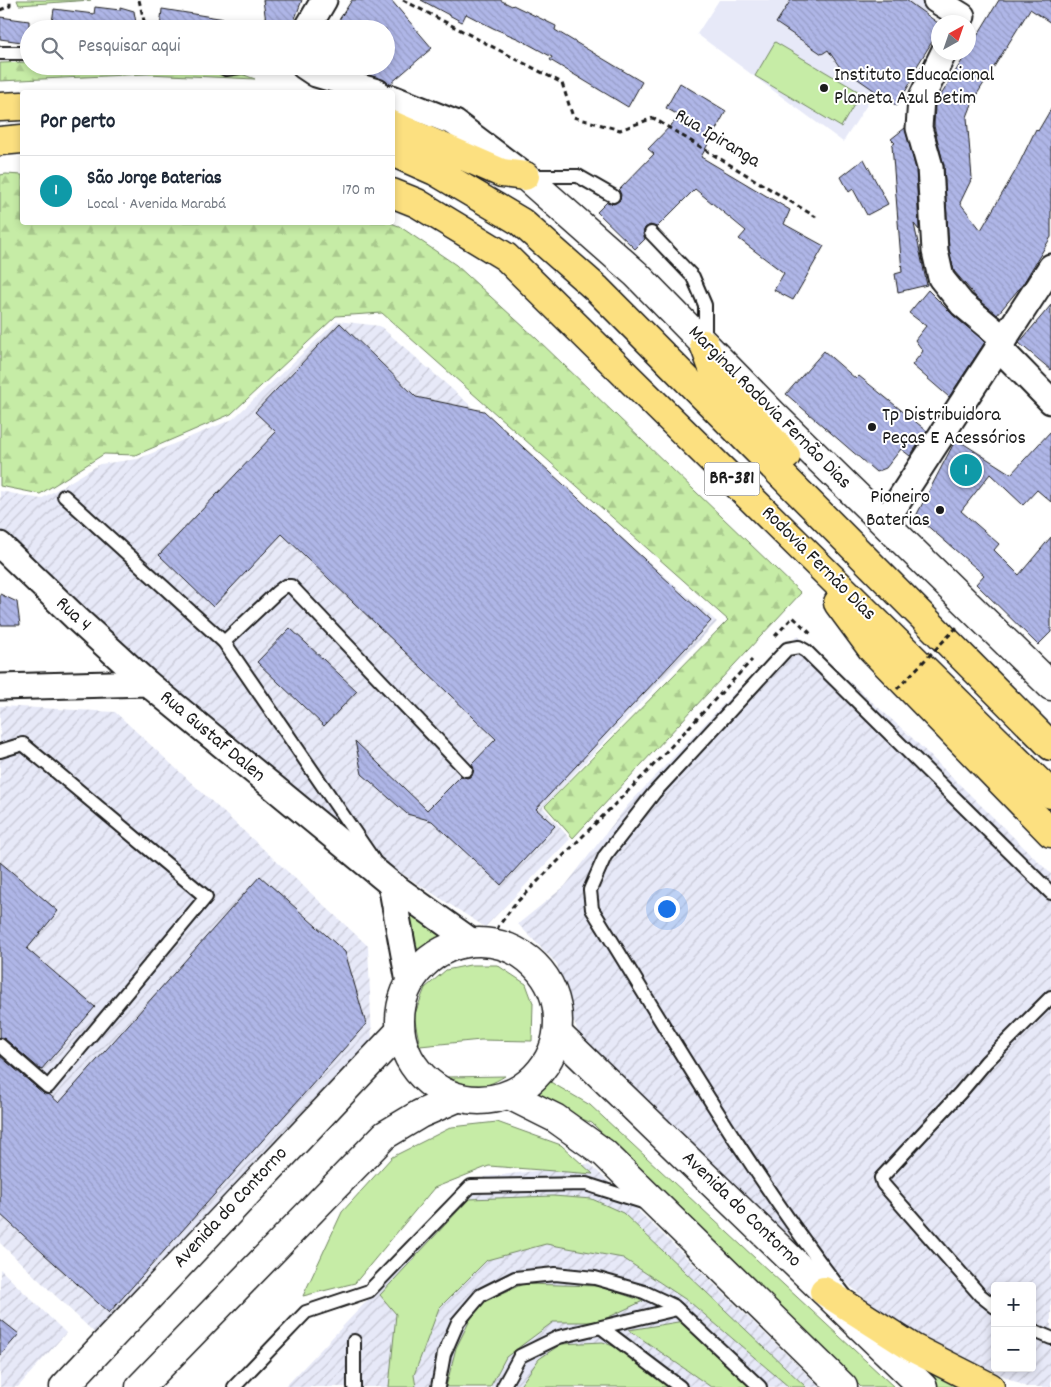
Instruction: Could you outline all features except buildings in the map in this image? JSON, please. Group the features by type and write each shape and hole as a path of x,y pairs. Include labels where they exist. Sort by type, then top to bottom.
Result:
{"highway":[{"path":"0,107 20,106"},
{"path":"395,125 502,173 525,176"},
{"path":"0,141 20,139"},
{"name":"Rodovia Fernão Dias","path":"395,153 434,171 521,222 597,289 1051,746"},
{"name":"Rodovia Fernão Dias","path":"395,194 418,203 506,257 1051,794"},
{"name":"BR-381","path":"704,344 715,374 828,504 840,535"},
{"name":"BR-381","path":"784,530 872,649 1051,833"},
{"path":"968,664 1051,730"},
{"path":"824,1291 913,1348 990,1387"}],"main road":[{"name":"Marginal Rodovia Fernão Dias","path":"525,176 636,274 884,523 1049,679"},
{"path":"489,936 522,955 544,976 556,1003 558,1034 548,1062 531,1082 509,1095 483,1101 457,1098 430,1084 409,1060 400,1031 399,1015 409,982 432,956 457,943 489,936"},
{"name":"Avenida do Contorno","path":"64,1387 400,1031"},
{"name":"Avenida do Contorno","path":"558,1034 923,1387"},
{"path":"509,1095 554,1118 604,1153 843,1387"},
{"path":"140,1387 384,1135 420,1114 457,1098"}],"street":[{"path":"312,20 324,0"},
{"path":"936,0 964,13"},
{"path":"940,60 921,99 919,128 930,167 935,251 941,278 962,304 1001,343 1051,401"},
{"path":"325,75 371,90"},
{"path":"395,99 455,123 525,176"},
{"path":"884,523 1051,267"},
{"name":"Rua 4","path":"0,545 78,620 148,683"},
{"name":"Rua Gustaf Dalen","path":"0,687 148,683 391,884 489,936"},
{"path":"391,884 409,982"}],"lane":[{"path":"0,53 20,53"},
{"path":"525,176 578,176 613,196"},
{"path":"651,233 693,277 705,305 704,344"},
{"path":"64,496 224,642 391,884"},
{"path":"224,642 276,593 285,586 291,586 466,770"},
{"path":"861,1314 798,1234 592,909 590,890 605,856 654,793 736,702 787,649 799,647 806,651 1051,893"},
{"path":"0,751 23,744 206,897 48,1086 0,1045"},
{"path":"991,1304 980,1296 883,1184 881,1178 960,1093 986,1062 1051,997"},
{"path":"234,1387 306,1312 370,1291 471,1186 586,1184 660,1208"},
{"path":"438,1387 444,1354 458,1322 481,1295 515,1278 555,1274 595,1278 644,1292 677,1309 760,1387"},
{"path":"502,1387 520,1356 558,1337 677,1309"},
{"path":"602,1328 680,1387"},
{"path":"1036,1332 1051,1338"},
{"path":"352,1385 354,1341"}],"path":[{"path":"0,10 10,6 10,0"},
{"path":"139,0 144,20"},
{"name":"Rua Ipiranga","path":"403,0 562,83 573,117 620,130 653,118 816,217"},
{"path":"897,689 959,624"}],"shaded area":[{"name":"Instituto Educacional Planeta Azul Betim","path":"719,0 925,0 932,4 843,142 697,34"},
{"path":"337,321 380,326 717,622 543,807 570,839 485,927 342,835 0,538 0,491 41,499 100,464 138,459 233,419"},
{"path":"798,636 908,734 1051,874 1051,1387 1026,1387 996,1372 1036,1372 1036,1282 991,1282 991,1370 891,1320 733,1188 585,1050 571,1014 557,964 518,924 565,886 627,806 733,694"},
{"path":"0,706 115,712 368,946 372,1040 98,1336 0,1243"},
{"path":"590,1164 820,1387 285,1387 485,1177"},
{"path":"0,1269 66,1333 18,1387 0,1387"}],"green space":[{"path":"17,0 91,0 19,5"},
{"path":"775,42 861,93 841,127 755,76"},
{"path":"20,62 20,75 126,75 0,81 0,63"},
{"path":"169,75 244,75 255,79"},
{"path":"0,175 20,175 20,225 399,226 456,265 537,339 801,593 573,838 545,806 728,620 382,313 336,316 231,414 136,455 104,454 40,494 0,486"},
{"path":"402,908 448,934 417,964"},
{"path":"470,965 497,965 526,984 533,1003 532,1041 481,1040 420,1046 414,1016 425,988 446,970"},
{"path":"505,1076 483,1086 464,1084 448,1077"},
{"path":"547,1080 590,1105 894,1387 861,1387 592,1123 533,1099"},
{"path":"497,1122 561,1145 593,1174 489,1166 434,1188 355,1283 303,1296 342,1212 392,1157 452,1127"},
{"path":"553,1196 592,1199 623,1213 806,1387 789,1387 691,1303 623,1258 546,1244 487,1260 439,1308 414,1375 416,1387 389,1387 396,1314 380,1295 469,1199"},
{"path":"523,1284 598,1286 643,1301 598,1322 553,1322 506,1357 490,1387 446,1387 456,1348 478,1304"},
{"path":"684,1321 752,1387 711,1387 629,1330"},
{"path":"603,1342 625,1351 674,1387 519,1387 539,1359 561,1344"},
{"path":"909,1360 970,1387 936,1387"}],"place":[{"name":"Instituto Educacional Planeta Azul Betim","path":"824,88"},
{"name":"Tp Distribuidora Peças E Acessórios","path":"872,427"},
{"name":"São Jorge Baterias","path":"966,470"},
{"name":"Pioneiro Baterias","path":"940,510"}]}
